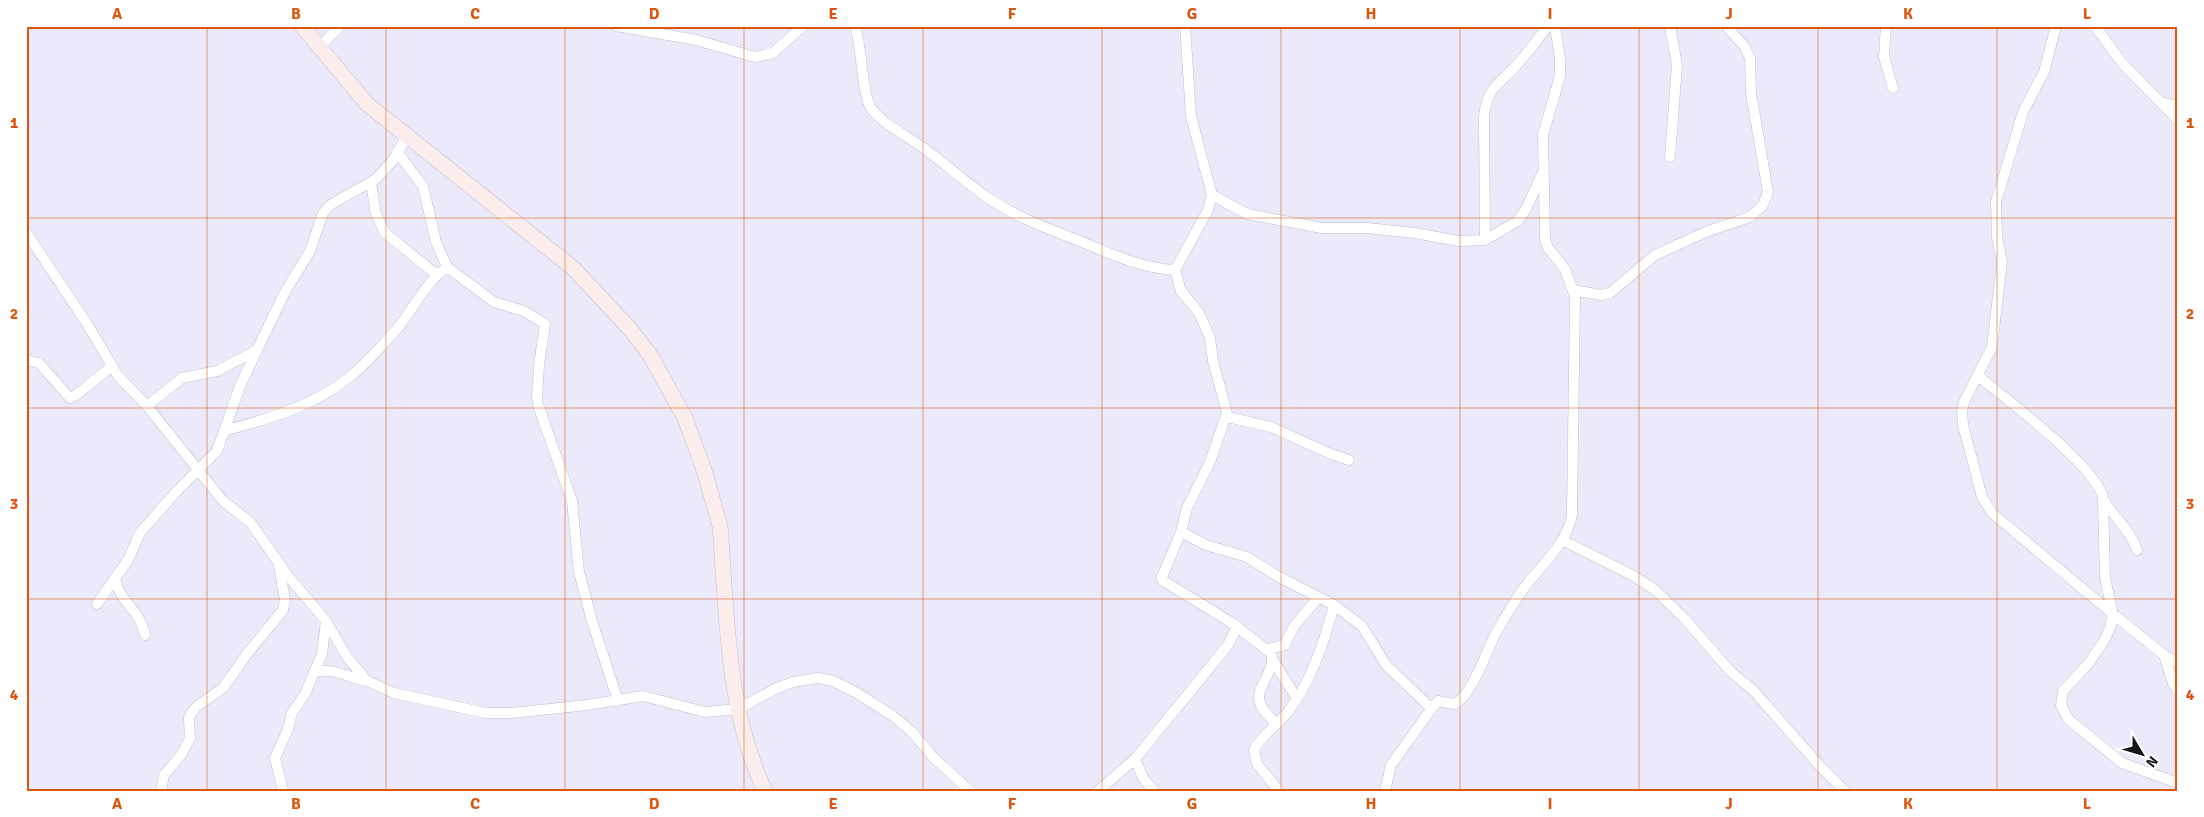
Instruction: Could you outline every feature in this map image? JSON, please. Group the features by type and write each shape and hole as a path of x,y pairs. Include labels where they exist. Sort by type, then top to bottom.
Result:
{"main road":[{"path":"302,26 367,104 572,268 609,305 650,355 685,418 716,508 720,526 729,654 738,709 755,770 764,791"}],"street":[{"path":"320,47 340,26"},
{"path":"616,26 696,40 755,57 773,53 803,26"},
{"path":"855,26 862,52 866,98 870,107 878,116 927,150 975,189 1016,215 1046,229 1128,261 1147,267 1175,270"},
{"path":"1185,26 1191,116 1212,195 1208,210 1175,270 1181,291 1199,313 1210,338 1213,362 1227,417 1210,462 1187,508 1181,532 1162,575 1162,580 1237,627 1268,649 1297,699"},
{"path":"1485,240 1484,116 1486,104 1494,87 1513,68 1548,26"},
{"path":"1385,791 1391,766 1438,701 1454,704 1462,700 1494,638 1523,589 1570,527 1572,516 1575,297 1565,269 1546,244 1543,135 1560,76 1560,59 1555,26"},
{"path":"1670,26 1677,73 1670,157"},
{"path":"1573,290 1601,295 1610,293 1655,256 1708,231 1750,217 1763,205 1769,188 1763,169 1750,93 1750,58 1745,46 1726,26"},
{"path":"1886,26 1884,57 1893,88"},
{"path":"2056,26 2044,72 2023,112 1996,202 1997,237 2002,262 1992,347 1964,402 1962,412 1963,425 1982,497 1986,505 2000,521 2164,655 2178,662"},
{"path":"2095,26 2122,63 2178,120"},
{"path":"2161,102 2178,106"},
{"path":"97,604 128,560 140,533 197,470 217,451 240,386 285,292 310,251 324,213 330,205 371,183 394,158 407,136"},
{"path":"396,152 423,186 436,242 447,267 494,302 524,311 545,324 536,398 572,501 579,572 592,621 618,700"},
{"path":"1212,195 1246,214 1322,228 1367,228 1415,233 1458,241 1485,240 1518,221 1527,207 1545,169"},
{"path":"371,183 376,214 384,232 437,274"},
{"path":"26,232 86,322 111,367 147,406 223,501 250,522 278,562 326,621 347,657 367,680"},
{"path":"226,430 279,414 311,401 337,386 353,374 397,328 414,308 437,274 447,267"},
{"path":"147,406 182,378 217,371 257,350"},
{"path":"27,362 39,363 70,398 111,367"},
{"path":"1978,376 2062,446 2098,486 2108,509 2130,532 2137,550"},
{"path":"1227,417 1270,427 1349,460"},
{"path":"2102,498 2104,578 2113,614 2105,640 2089,663 2063,691 2061,705 2068,718 2122,763 2178,783"},
{"path":"1181,532 1206,546 1246,557 1279,577 1334,605 1362,626 1386,665 1432,709"},
{"path":"1562,540 1632,575 1654,589 1686,619 1731,672 1753,690 1819,765 1845,791"},
{"path":"161,791 164,775 181,755 190,738 189,718 191,714 196,707 223,688 247,654 283,610 285,600 278,562"},
{"path":"115,578 117,591 140,619 145,635"},
{"path":"1268,649 1285,645 1294,626 1318,598"},
{"path":"1280,791 1257,764 1254,756 1256,745 1285,716 1297,699 1324,640 1334,605"},
{"path":"282,791 275,758 288,729 292,713 305,694 314,672 324,645 326,621"},
{"path":"1098,791 1135,759 1228,645 1237,627"},
{"path":"2164,655 2178,691"},
{"path":"1273,660 1260,689 1259,698 1262,708 1277,724"},
{"path":"314,672 330,670 351,678 367,680 394,693 486,713 512,713 643,696 705,712 738,709 777,688 793,682 818,678 833,681 857,693 893,716 912,732 934,758 970,791"},
{"path":"1135,759 1142,778 1154,791"}]}
